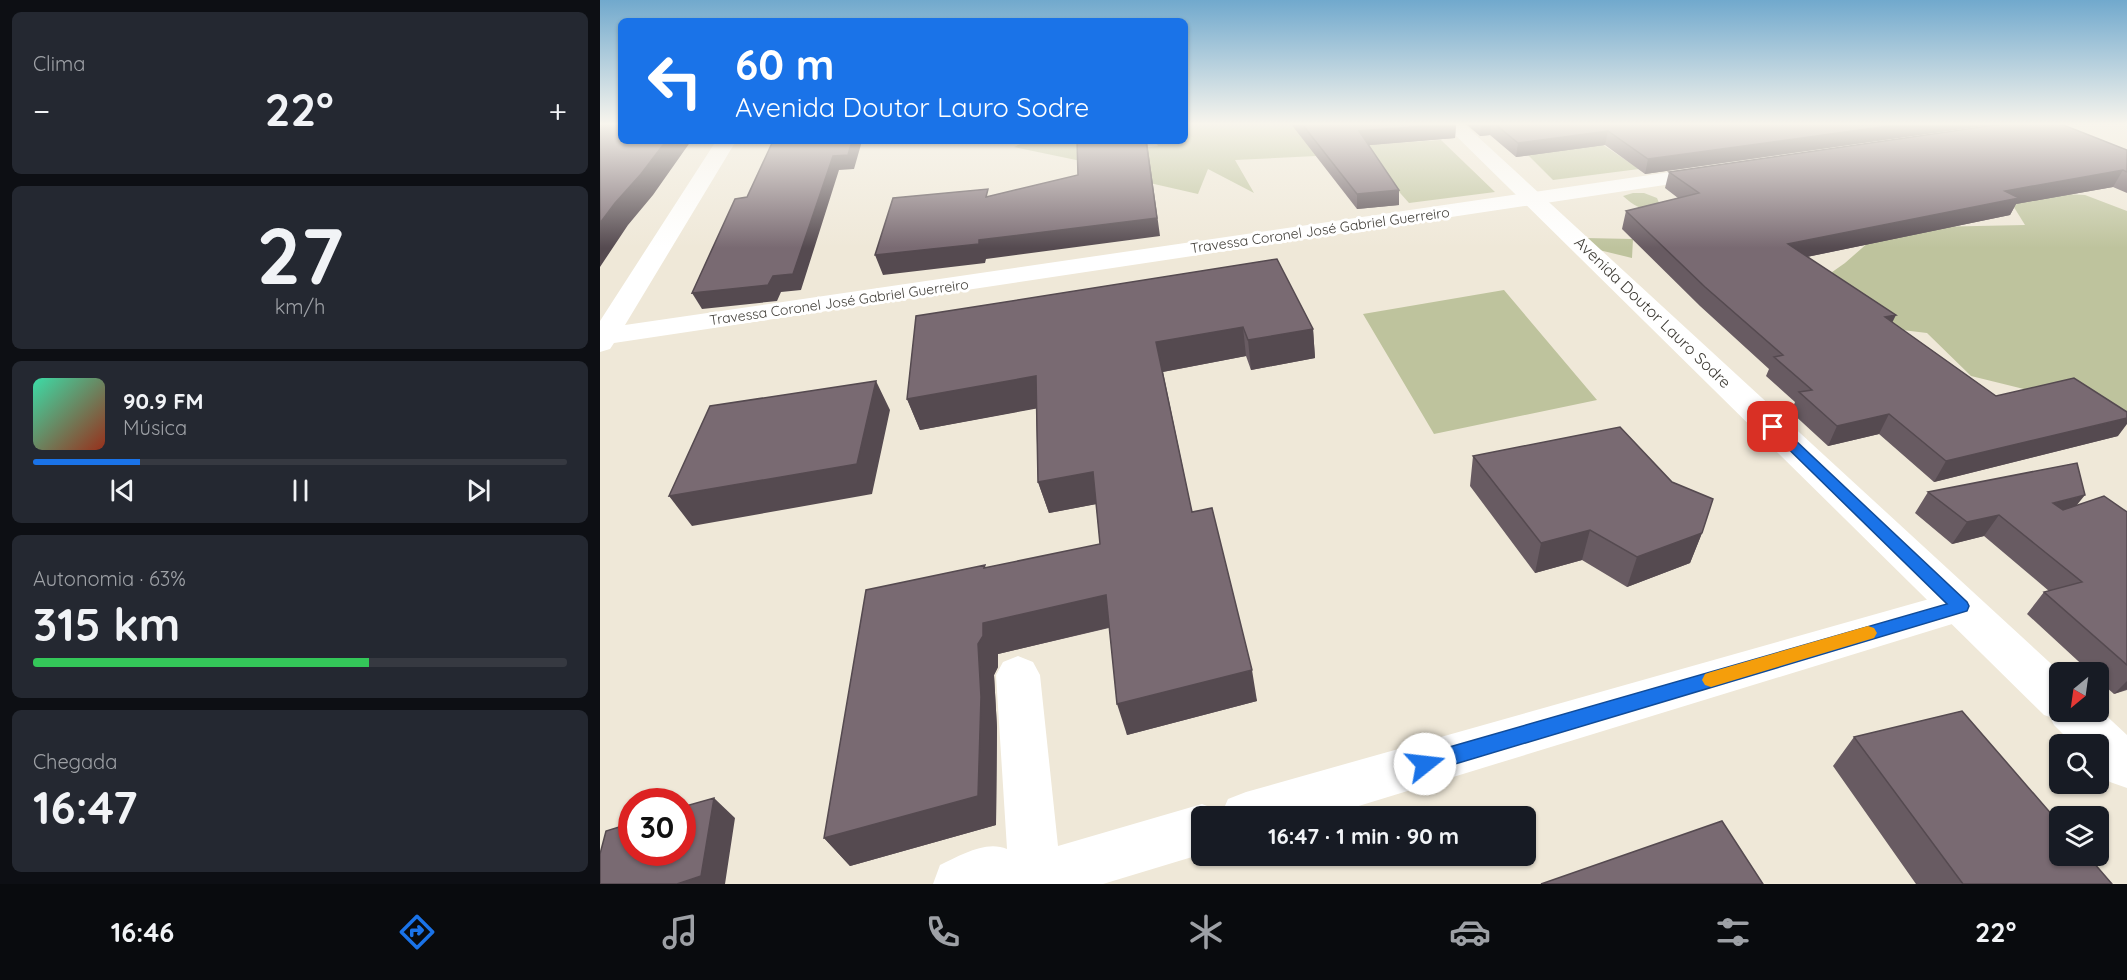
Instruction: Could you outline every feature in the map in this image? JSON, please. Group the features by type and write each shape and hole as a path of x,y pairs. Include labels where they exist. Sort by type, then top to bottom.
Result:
{"street":[{"path":"601,339 711,165"},
{"name":"Avenida Doutor Lauro Sodre","path":"1499,165 2049,690"},
{"name":"Travessa Coronel José Gabriel Guerreiro","path":"601,339 1735,169"},
{"path":"1280,806 1961,606"},
{"path":"1018,675 1022,882"},
{"path":"2081,722 2127,766"},
{"path":"959,884 980,874 1002,873 1022,882 1191,832"}],"green space":[{"path":"1136,165 1238,165 1254,193 1208,169 1198,194 1141,181"},
{"path":"1375,165 1467,165 1495,192 1409,203"},
{"path":"1538,165 1633,165 1639,169 1553,180"},
{"path":"2004,191 2085,195 2127,211 2127,422 2060,398 1971,376 1927,333 1794,317 1805,291 1845,263 1878,234 1929,227 2025,225"},
{"path":"1644,193 1657,198 1662,210 1641,208 1623,196"},
{"path":"1585,238 1633,239 1632,258 1595,249"},
{"path":"1504,290 1597,400 1434,434 1363,314"}],"building":[{"path":"600,165 648,165 615,203 600,223"},
{"path":"762,165 830,165 793,274 773,276 768,285 692,293 735,199 747,197"},
{"path":"1078,165 1149,165 1157,218 979,240 979,244 875,255 893,198 988,189 986,197 1078,175"},
{"path":"1334,165 1382,165 1399,190 1357,194"},
{"path":"1716,165 2127,165 2127,172 2123,170 2005,191 2019,198 1788,244 1896,315 1885,317 1996,396 2074,378 2127,412 2127,418 1946,461 1889,414 1837,426 1799,392 1812,390 1774,357 1783,355 1705,287 1626,211 1699,193 1669,172"},
{"path":"1277,259 1313,329 1248,340 1243,327 1156,342 1192,512 1212,508 1252,670 1117,704 1106,595 983,623 983,636 978,644 981,697 978,796 824,838 866,590 1100,544 1093,472 1038,482 1036,376 907,399 916,316"},
{"path":"876,381 857,464 669,496 710,406"},
{"path":"1620,427 1672,482 1713,499 1702,533 1637,557 1590,530 1541,543 1473,456"},
{"path":"2077,463 2085,495 2053,503 2063,510 2104,496 2127,512 2127,665 2044,592 2082,582 1999,515 1967,522 1928,492"},
{"path":"1962,711 2049,811 2049,866 2096,866 2112,884 1963,884 1854,737"},
{"path":"714,798 701,876 677,884 600,884 600,854 606,831 618,827 618,866 696,866 696,803"},
{"path":"1722,821 1763,884 1541,884"}],"slow traffic":[{"path":"1711,680 1868,633"}],"route":[{"path":"1425,764 1961,606 1773,427"}]}
